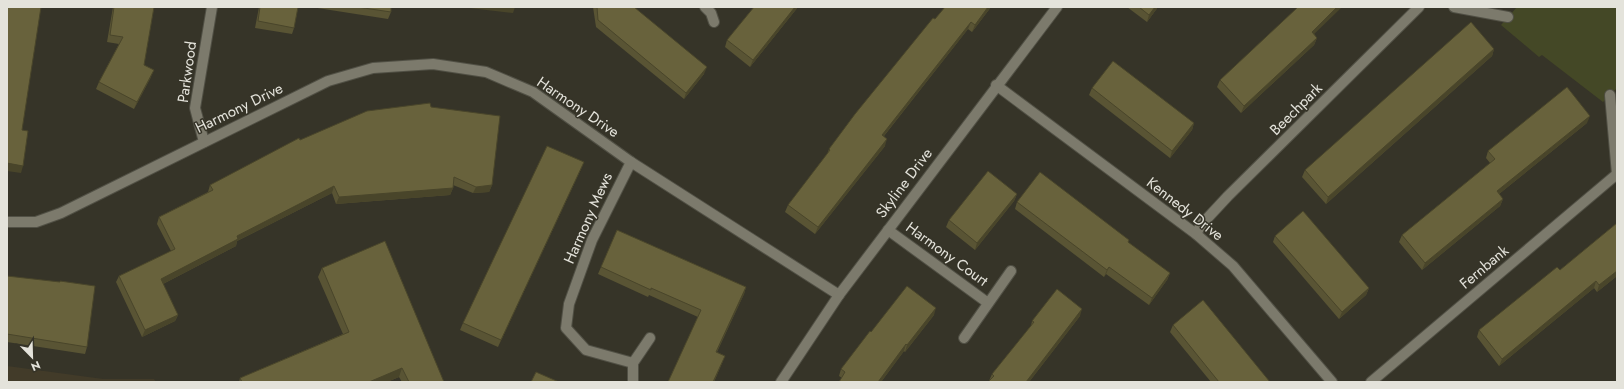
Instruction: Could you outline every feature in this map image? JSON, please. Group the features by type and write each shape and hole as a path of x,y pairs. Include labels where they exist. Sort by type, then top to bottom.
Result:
{"street":[{"name":"Parkwood","path":"204,142 195,108 212,7"},
{"path":"705,7 711,13 714,22"},
{"name":"Skyline Drive","path":"781,382 839,295 996,85 1057,7"},
{"name":"Beechpark","path":"1196,234 1201,225 1212,213 1419,7"},
{"path":"1454,7 1508,17"},
{"name":"Harmony Drive","path":"7,222 36,222 61,213 328,80 373,68 433,64 486,72 533,92 631,162 839,295"},
{"name":"Kennedy Drive","path":"996,85 1196,234 1233,266 1332,382"},
{"path":"1610,95 1616,174"},
{"name":"Harmony Mews","path":"631,162 592,240 569,304 566,328 586,350 633,363"},
{"name":"Fernbank","path":"1371,382 1616,174"},
{"name":"Harmony Court","path":"888,230 988,303"},
{"name":"Harmony Court","path":"964,338 1011,271"},
{"path":"633,382 633,363 650,338"}],"shaded area":[{"path":"7,366 103,379 154,379 156,382 7,382"}],"green space":[{"path":"1517,7 1617,7 1617,88 1603,102 1542,55 1539,57 1501,25"}],"building":[{"path":"7,7 41,7 22,130 28,131 23,166 7,163"},
{"path":"114,7 154,7 144,65 154,70 137,102 99,82 123,37 110,35"},
{"path":"260,7 298,7 294,28 258,21"},
{"path":"357,7 391,7 391,12"},
{"path":"597,7 634,7 707,67 686,93 598,20"},
{"path":"754,7 795,7 753,60 727,40"},
{"path":"945,7 988,7 975,25 971,22 882,135 887,139 818,227 788,205 830,150 829,149 855,114 933,18 935,19"},
{"path":"1139,7 1155,7 1149,15"},
{"path":"1298,7 1337,7 1312,32 1317,38 1244,106 1220,80"},
{"path":"1471,22 1494,49 1328,197 1305,170"},
{"path":"1113,61 1194,123 1172,151 1092,88"},
{"path":"1567,87 1590,116 1497,191 1503,199 1425,263 1402,235 1495,159 1488,151"},
{"path":"430,103 431,107 500,116 492,185 476,187 454,177 453,188 339,197 334,186 237,236 238,239 161,279 178,315 145,330 119,276 175,249 159,217 213,190 210,185 299,138 300,140 367,111"},
{"path":"547,146 584,162 501,340 463,323"},
{"path":"988,171 1017,194 977,243 949,220"},
{"path":"1040,172 1129,240 1128,242 1170,273 1152,298 1109,267 1107,270 1017,202"},
{"path":"1303,211 1369,288 1342,312 1275,236"},
{"path":"1617,223 1617,271 1599,285 1596,281 1502,359 1479,330 1557,267 1560,270"},
{"path":"617,230 746,287 716,352 725,356 713,382 668,382 701,310 651,288 651,290 601,267"},
{"path":"385,241 444,382 409,382 402,368 369,382 242,382 240,378 349,332 322,268"},
{"path":"7,276 95,286 87,347 7,334"},
{"path":"907,286 936,308 907,345 906,344 878,382 839,382 845,372 841,369"},
{"path":"1057,289 1082,309 1026,382 988,382 994,376 992,374 1034,322 1032,321"},
{"path":"1203,300 1270,382 1219,382 1173,325"},
{"path":"536,372 559,382 531,382"}]}
